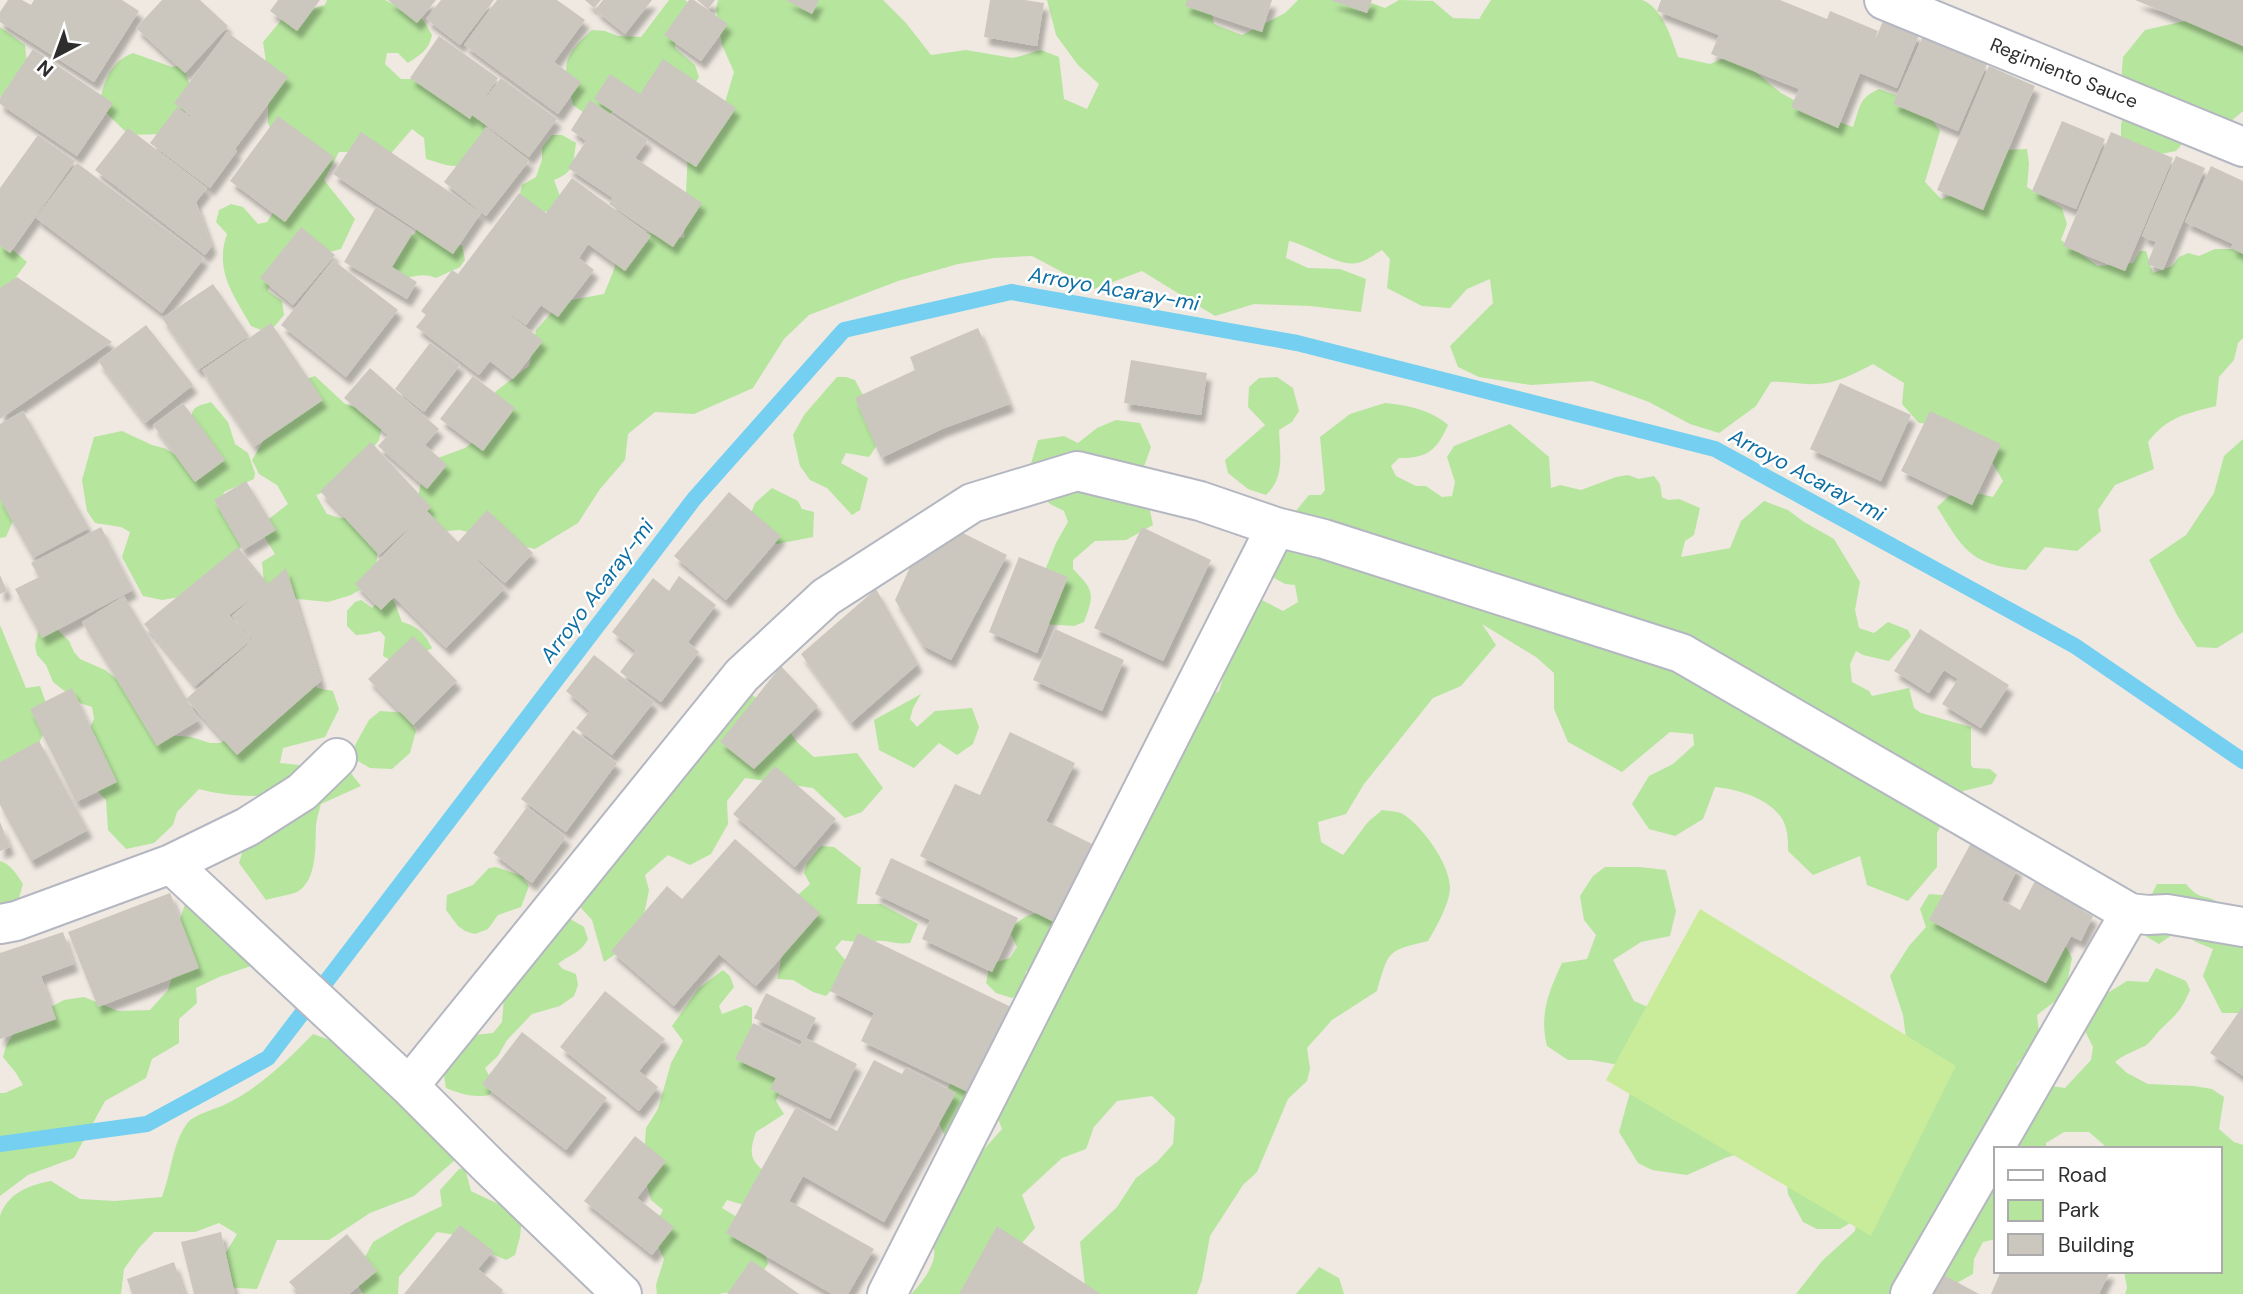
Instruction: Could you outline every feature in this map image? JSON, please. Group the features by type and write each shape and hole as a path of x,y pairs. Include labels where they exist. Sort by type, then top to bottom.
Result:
{"street":[{"name":"Regimiento Sauce","path":"1884,0 2243,147"},
{"path":"409,1086 742,675 826,597 972,503 1077,471 1200,501 1681,653 2130,913 2166,914 2243,927"},
{"path":"887,1294 1276,527"},
{"path":"0,924 16,921 171,864 247,827 302,792 337,758"},
{"path":"171,864 378,1056 622,1294"},
{"path":"1995,1147 2130,913"},
{"path":"1910,1294 1994,1149"}],"green space":[{"path":"327,0 385,0 408,8 419,16 432,35 426,48 408,63 398,53 387,53 385,64 401,79 424,79 487,119 484,149 472,168 446,165 426,159 424,138 412,129 386,159 362,152 339,152 324,180 355,219 341,249 314,256 271,277 268,291 282,301 284,315 269,333 251,326 233,293 224,271 227,234 216,222 219,210 231,204 243,207 258,224 267,222 283,198 277,144 268,123 268,75 263,42 283,18 325,5"},
{"path":"669,0 685,0 700,12 676,32 675,48 695,65 699,77 693,87 625,99 604,120 594,120 573,105 566,72 569,56 574,48 592,30 618,36 641,37"},
{"path":"718,0 883,0 906,23 931,55 966,50 1013,58 1041,50 1059,57 1064,99 1087,109 1099,84 1078,65 1056,35 1047,0 1209,0 1214,24 1242,35 1285,13 1298,0 1363,0 1385,8 1399,0 1433,1 1453,18 1479,19 1491,0 1642,0 1661,16 1678,57 1710,64 1734,54 1781,93 1823,116 1853,127 1863,100 1879,89 1921,104 1940,131 1925,182 1941,199 1973,188 1985,151 2027,149 2027,187 2062,208 2067,224 2061,240 2098,266 2133,263 2140,251 2146,251 2153,273 2172,266 2179,257 2188,253 2199,256 2215,249 2243,249 2243,338 2238,343 2234,360 2219,377 2216,406 2178,417 2155,433 2148,442 2154,469 2115,485 2098,510 2101,531 2077,551 2045,547 2026,570 1993,564 1971,553 1955,535 1937,507 1957,489 1993,497 2003,481 1984,448 1937,424 1919,423 1902,404 1904,383 1873,364 1823,384 1771,382 1756,406 1719,433 1690,424 1649,402 1592,381 1531,385 1479,377 1458,367 1450,346 1493,303 1490,279 1467,289 1450,308 1422,306 1387,288 1390,259 1382,250 1363,261 1349,263 1289,241 1286,258 1308,268 1340,269 1366,279 1361,312 1310,306 1254,304 1215,316 1142,271 1094,289 1032,256 994,258 958,264 898,281 809,315 784,339 753,388 694,414 655,412 628,434 625,460 600,489 578,523 535,549 460,530 433,532 417,505 424,463 465,448 490,429 495,392 529,366 536,330 561,302 604,294 615,267 616,239 627,226 656,235 684,238 688,149 723,109 734,72 722,45 716,9"},
{"path":"2218,16 2243,47 2243,111 2230,122 2205,111 2181,111 2188,137 2176,151 2150,156 2121,147 2124,111 2120,96 2123,57 2145,30"},
{"path":"0,27 25,45 28,72 12,93 0,97"},
{"path":"133,53 172,67 183,65 193,94 182,118 163,134 129,135 99,106 105,82 113,67"},
{"path":"552,135 562,135 576,143 569,170 554,180 561,199 552,212 528,211 518,203 522,185 536,177 542,160 542,148"},
{"path":"418,225 450,247 462,245 465,260 460,267 436,278 423,275 403,279 394,275 388,254 408,235 415,234"},
{"path":"0,239 27,262 0,299"},
{"path":"315,376 345,404 369,411 383,422 379,440 365,459 339,487 316,495 327,514 340,518 359,517 378,537 376,575 370,584 351,595 328,602 278,597 264,583 262,562 275,554 262,533 265,522 288,504 277,485 259,474 252,460 295,387 303,380"},
{"path":"837,377 855,380 884,435 869,457 846,453 841,463 868,478 860,510 852,515 827,488 810,480 800,466 793,435 804,415"},
{"path":"1277,377 1293,388 1299,411 1292,422 1279,430 1279,473 1266,495 1248,489 1228,473 1225,460 1265,425 1248,407 1249,387 1259,378"},
{"path":"211,402 228,422 235,444 248,453 255,473 254,479 224,492 221,503 252,527 234,560 197,594 162,600 143,596 122,557 130,532 121,527 95,523 87,511 82,480 94,437 122,431 164,448 200,468 193,437 192,414 194,409"},
{"path":"1385,403 1419,409 1448,425 1430,451 1417,457 1399,458 1391,466 1396,476 1416,486 1426,486 1442,497 1452,496 1455,482 1447,457 1454,446 1510,424 1549,457 1551,488 1560,485 1581,490 1616,477 1628,475 1639,479 1654,476 1660,484 1662,497 1668,500 1679,499 1700,508 1694,535 1685,541 1681,557 1730,548 1741,521 1764,501 1788,510 1834,539 1860,582 1855,610 1859,628 1874,633 1888,622 1908,630 1911,636 1889,661 1856,651 1850,664 1852,682 1869,691 1872,696 1909,688 1914,708 1921,713 1971,727 1971,765 1973,768 1990,769 1997,775 1992,784 1963,791 1937,833 1937,867 1908,901 1867,885 1860,856 1813,875 1788,851 1786,828 1775,810 1757,798 1735,790 1715,787 1703,819 1675,836 1649,829 1632,804 1649,776 1673,764 1694,745 1693,734 1670,732 1622,772 1568,742 1554,709 1554,673 1536,657 1482,624 1496,645 1461,686 1433,698 1364,784 1346,814 1318,822 1321,842 1343,855 1368,822 1382,810 1403,814 1426,836 1445,866 1450,892 1442,914 1428,941 1404,947 1392,954 1384,967 1377,991 1332,1020 1307,1048 1310,1069 1307,1081 1288,1099 1257,1172 1243,1185 1210,1236 1197,1294 1086,1294 1080,1242 1117,1207 1136,1178 1157,1162 1173,1144 1175,1118 1152,1096 1117,1101 1094,1127 1086,1149 1062,1158 1022,1195 1035,1228 1015,1251 990,1294 911,1294 933,1261 934,1249 927,1233 968,1167 1002,1129 997,1116 948,1144 935,1113 959,1067 989,1073 1203,701 1219,691 1228,662 1260,599 1283,611 1298,602 1295,585 1285,584 1274,578 1282,528 1309,495 1321,495 1325,490 1320,437 1350,414"},
{"path":"1116,420 1140,423 1151,447 1142,472 1153,525 1126,540 1095,541 1073,560 1073,569 1089,588 1091,598 1084,622 1074,626 1045,624 1034,598 1056,543 1068,522 1064,511 1050,504 1026,480 1038,440 1064,436 1078,443 1097,428"},
{"path":"2243,439 2243,632 2217,648 2197,647 2149,560 2186,535 2214,493 2224,456"},
{"path":"772,488 798,501 802,509 814,512 813,537 777,544 762,538 750,516 755,503"},
{"path":"0,496 16,514 6,537 0,538"},
{"path":"388,596 394,601 402,622 420,631 432,648 401,666 383,656 385,637 380,631 356,635 347,626 347,611 355,602 361,600 372,608"},
{"path":"51,623 69,641 80,659 105,670 122,683 168,735 221,743 250,713 315,682 317,688 333,691 339,709 325,737 283,748 280,763 318,767 338,757 361,786 321,804 316,825 314,862 304,886 297,892 266,900 239,863 245,843 276,795 237,795 199,789 177,812 173,825 154,843 126,849 108,830 106,800 91,784 87,734 94,719 92,707 80,703 53,682 46,665 37,655 35,645 39,629"},
{"path":"0,625 26,688 40,686 51,717 33,756 0,784"},
{"path":"748,691 781,720 797,742 814,757 857,753 883,788 862,812 845,818 813,788 745,778 727,801 728,824 711,854 690,865 668,855 645,875 649,890 640,934 604,962 592,920 570,896"},
{"path":"921,694 910,719 917,727 935,711 972,708 979,727 973,744 957,755 939,743 914,768 879,750 874,720"},
{"path":"380,711 406,713 416,731 410,753 392,769 370,768 358,761 354,747 369,720"},
{"path":"821,846 834,847 861,868 857,904 881,904 918,924 910,943 842,940 835,948 852,968 826,996 793,980 777,979 790,905 810,884 804,873 807,863"},
{"path":"0,861 11,867 23,884 15,911 0,918"},
{"path":"496,867 522,876 529,886 521,907 498,915 488,929 475,934 465,931 446,910 447,895 473,885 489,868"},
{"path":"1605,867 1666,870 1676,911 1670,936 1641,942 1613,960 1634,1001 1659,1012 1631,1067 1591,1060 1568,1060 1547,1046 1545,1034 1547,1003 1562,963 1587,959 1596,935 1584,920 1580,896 1593,876"},
{"path":"2157,884 2186,884 2199,895 2214,900 2243,918 2243,1013 2222,1013 2203,976 2213,949 2196,942 2179,930 2159,944 2130,927 2147,904"},
{"path":"1929,894 1954,896 2064,943 2072,958 2068,994 2037,1015 2039,1035 2017,1064 2024,1082 2065,1088 2091,1060 2093,1047 2079,1019 2088,1005 2127,981 2148,982 2156,968 2186,981 2190,990 2178,1012 2147,1044 2115,1062 2127,1073 2148,1084 2212,1089 2224,1097 2219,1129 2234,1142 2243,1145 2243,1294 2125,1294 2127,1288 2124,1273 2222,1273 2222,1147 2104,1147 2089,1132 2064,1132 2046,1143 2046,1147 1994,1147 1994,1239 1983,1242 1974,1259 1973,1274 1937,1294 1796,1294 1822,1261 1855,1231 1857,1219 1840,1229 1817,1229 1803,1222 1788,1194 1785,1167 1751,1150 1687,1175 1652,1170 1638,1163 1619,1132 1631,1089 1907,1045 1903,1015 1890,976 1909,946 1926,927 1920,909"},
{"path":"186,901 261,929 251,966 196,988 197,1003 179,1019 179,1043 152,1059 146,1078 105,1101 74,1158 28,1175 0,1196 0,1093 23,1085 3,1057 19,1024 64,1000 84,997 118,1011 150,1010 168,990 179,954 175,934"},
{"path":"1700,909 1956,1066 1871,1236 1606,1080"},
{"path":"1045,910 1063,920 1034,970 1026,971 1022,991 1012,998 996,993 986,983 990,964 1010,958 1017,947 1008,928 1027,916"},
{"path":"565,916 584,927 588,939 578,951 558,964 576,974 578,985 574,996 560,1006 532,1014 507,1040 498,1056 485,1068 493,1083 490,1095 468,1095 446,1088 443,1069 465,1036 493,1033 502,1022 504,997"},
{"path":"723,970 730,976 734,987 719,1006 722,1014 746,1005 752,1008 752,1039 767,1065 783,1084 776,1101 784,1114 756,1132 752,1149 754,1160 774,1180 757,1209 727,1200 722,1208 745,1222 760,1237 768,1264 755,1283 746,1290 718,1294 657,1294 656,1285 664,1259 651,1231 663,1210 651,1200 643,1172 646,1128 658,1109 671,1063 683,1041 672,1026 698,989"},
{"path":"313,1034 333,1041 461,1119 455,1160 414,1196 370,1213 329,1240 277,1240 257,1289 221,1287 218,1266 237,1234 219,1223 195,1232 154,1232 124,1269 121,1294 0,1294 0,1216 8,1201 20,1191 51,1181 80,1199 115,1201 162,1197 178,1141 189,1121 249,1091"},
{"path":"465,1168 471,1191 522,1216 515,1255 506,1260 479,1248 462,1236 437,1232 399,1277 398,1294 363,1294 354,1278 373,1242 442,1206 440,1190 459,1169"},
{"path":"1319,1267 1339,1278 1344,1294 1296,1294"}],"building":[{"path":"8,0 22,0 31,5 34,0 122,0 139,11 94,82 0,22 0,12"},
{"path":"162,0 200,0 228,26 185,73 136,28"},
{"path":"278,0 320,0 297,31 270,11"},
{"path":"388,0 436,0 417,23"},
{"path":"441,0 494,0 460,45 426,19"},
{"path":"497,0 557,0 585,20 554,62 581,82 558,114 464,45"},
{"path":"585,0 601,0 594,8"},
{"path":"603,0 652,0 625,34 595,10"},
{"path":"689,0 694,0 728,24 701,61 664,35"},
{"path":"697,0 715,0 708,9"},
{"path":"786,0 819,0 812,14"},
{"path":"990,0 1044,3 1037,46 984,37"},
{"path":"1187,0 1272,0 1262,32 1185,6"},
{"path":"1330,0 1372,0 1367,13"},
{"path":"1661,0 1780,0 1827,19 1830,11 1878,31 1868,57 1883,21 1919,35 1897,88 1860,73 1838,128 1791,107 1799,89 1711,54 1719,35 1657,11"},
{"path":"2135,0 2243,0 2243,46 2185,21"},
{"path":"227,32 288,77 235,149 174,103"},
{"path":"439,36 498,78 475,112 501,78 557,119 529,157 472,115 470,119 410,78"},
{"path":"1923,36 1987,64 1958,131 1893,104"},
{"path":"33,49 113,103 77,156 0,104 0,98"},
{"path":"663,59 736,108 696,167 594,99 610,74 640,94"},
{"path":"1989,66 2035,86 1983,210 1937,190"},
{"path":"590,100 648,140 635,158 702,203 673,247 609,204 613,198 568,168 586,141 571,130"},
{"path":"177,107 237,151 210,188 150,143"},
{"path":"278,116 334,157 285,222 230,181"},
{"path":"2062,121 2105,139 2076,209 2032,191"},
{"path":"486,127 529,161 486,216 444,182"},
{"path":"128,128 207,188 196,202 212,246 205,255 95,170"},
{"path":"361,132 481,213 453,254 333,174"},
{"path":"2111,132 2173,158 2125,271 2063,246"},
{"path":"38,135 75,161 10,253 0,246 0,188"},
{"path":"2176,156 2205,168 2163,270 2147,264 2156,242 2142,236"},
{"path":"77,163 204,258 162,313 36,218"},
{"path":"2211,166 2243,181 2243,254 2231,248 2233,244 2185,222"},
{"path":"572,178 651,236 625,271 588,244 579,258 594,270 558,317 541,305 526,325 492,300 543,341 513,379 490,361 479,375 416,327 426,315 421,311 452,270 458,274 519,193 546,213"},
{"path":"376,207 414,231 392,267 417,282 407,299 344,262"},
{"path":"301,227 335,255 293,305 260,278"},
{"path":"333,260 398,310 346,377 281,325"},
{"path":"17,277 112,342 0,419 0,288"},
{"path":"213,284 249,336 198,370 162,318"},
{"path":"271,323 323,400 254,447 202,370"},
{"path":"146,325 193,385 145,423 98,361"},
{"path":"978,328 1010,404 942,429 881,458 855,398 915,370 910,357"},
{"path":"430,343 460,365 424,412 395,389"},
{"path":"1131,360 1207,373 1201,415 1124,403"},
{"path":"370,368 439,429 425,445 447,465 427,489 378,446 388,435 344,398"},
{"path":"473,376 515,408 483,451 440,419"},
{"path":"1840,383 1911,415 1881,481 1810,449"},
{"path":"183,403 225,460 195,482 153,425"},
{"path":"23,411 89,528 33,558 0,499 0,424"},
{"path":"1930,411 2001,444 1972,505 1901,471"},
{"path":"371,442 431,507 427,511 458,542 487,510 533,553 505,583 465,548 505,588 446,648 394,597 381,610 355,584 425,513 379,555 320,491"},
{"path":"246,481 276,530 243,550 214,500"},
{"path":"729,492 781,536 726,600 674,556"},
{"path":"101,527 133,590 42,638 15,589 39,577 31,563"},
{"path":"1142,527 1211,560 1163,661 1094,628"},
{"path":"957,530 1007,555 951,660 922,645 895,600 917,552"},
{"path":"238,547 268,584 286,568 321,681 237,755 186,699 253,640 232,616 258,593 229,615 251,640 195,686 144,624"},
{"path":"1019,557 1068,577 1037,653 989,632"},
{"path":"0,575 7,591 0,594"},
{"path":"679,576 716,605 688,642 699,652 661,702 620,672 636,651 612,632 653,578 669,591"},
{"path":"876,589 918,664 851,723 801,654"},
{"path":"124,596 199,720 157,746 82,622"},
{"path":"1055,629 1124,660 1102,711 1033,680"},
{"path":"1920,629 2009,685 1981,728 1942,704 1958,679 1944,670 1929,693 1894,671"},
{"path":"413,636 457,681 413,725 368,679"},
{"path":"594,655 654,702 612,755 576,728 590,711 566,691"},
{"path":"781,666 818,706 754,769 720,742"},
{"path":"72,688 117,782 76,802 30,709"},
{"path":"573,730 617,763 566,832 521,799"},
{"path":"1010,732 1075,763 1046,821 1092,844 1054,922 920,856 955,784 980,795"},
{"path":"39,741 88,830 31,861 0,805 0,762"},
{"path":"775,766 836,819 795,867 733,814"},
{"path":"527,807 566,837 532,883 493,853"},
{"path":"0,822 10,847 0,851"},
{"path":"735,839 820,913 756,986 719,954 674,1006 611,951 667,886 682,899"},
{"path":"1971,843 2018,868 2002,900 2020,910 2037,877 2080,901 2076,907 2093,916 2081,941 2071,936 2046,983 1929,920"},
{"path":"891,858 1018,918 992,972 922,939 930,920 875,894"},
{"path":"170,893 199,968 98,1007 68,932"},
{"path":"63,932 74,964 41,976 56,1019 0,1039 0,953"},
{"path":"858,933 1013,1008 972,1094 861,1041 874,1013 830,991"},
{"path":"605,991 665,1039 639,1071 658,1087 639,1111 560,1047"},
{"path":"766,993 816,1018 806,1038 857,1064 830,1119 770,1089 776,1078 735,1059 753,1023 800,1046 802,1041 754,1018"},
{"path":"2243,1006 2243,1076 2210,1053"},
{"path":"522,1032 607,1098 566,1150 482,1084"},
{"path":"874,1060 902,1074 906,1067 956,1093 884,1222 803,1176 789,1201 874,1249 848,1294 832,1294 726,1233 796,1107 837,1131"},
{"path":"635,1136 666,1161 637,1198 674,1227 652,1255 584,1201"},
{"path":"460,1225 493,1251 478,1269 503,1290 500,1294 404,1294"},
{"path":"997,1226 1101,1294 959,1294"},
{"path":"221,1232 235,1294 194,1294 181,1242"},
{"path":"347,1234 377,1271 349,1294 300,1294 289,1282"},
{"path":"751,1260 799,1294 727,1294"},
{"path":"174,1262 185,1294 132,1294 127,1279"},
{"path":"2000,1273 2109,1273 2099,1294 1991,1294"},
{"path":"1942,1274 1979,1294 1932,1294"}],"waterway":[{"name":"Arroyo Acaray-mi","path":"0,1144 147,1124 268,1058 694,499 844,330 1011,292 1297,343 1715,449 2075,646 2243,761"}]}
